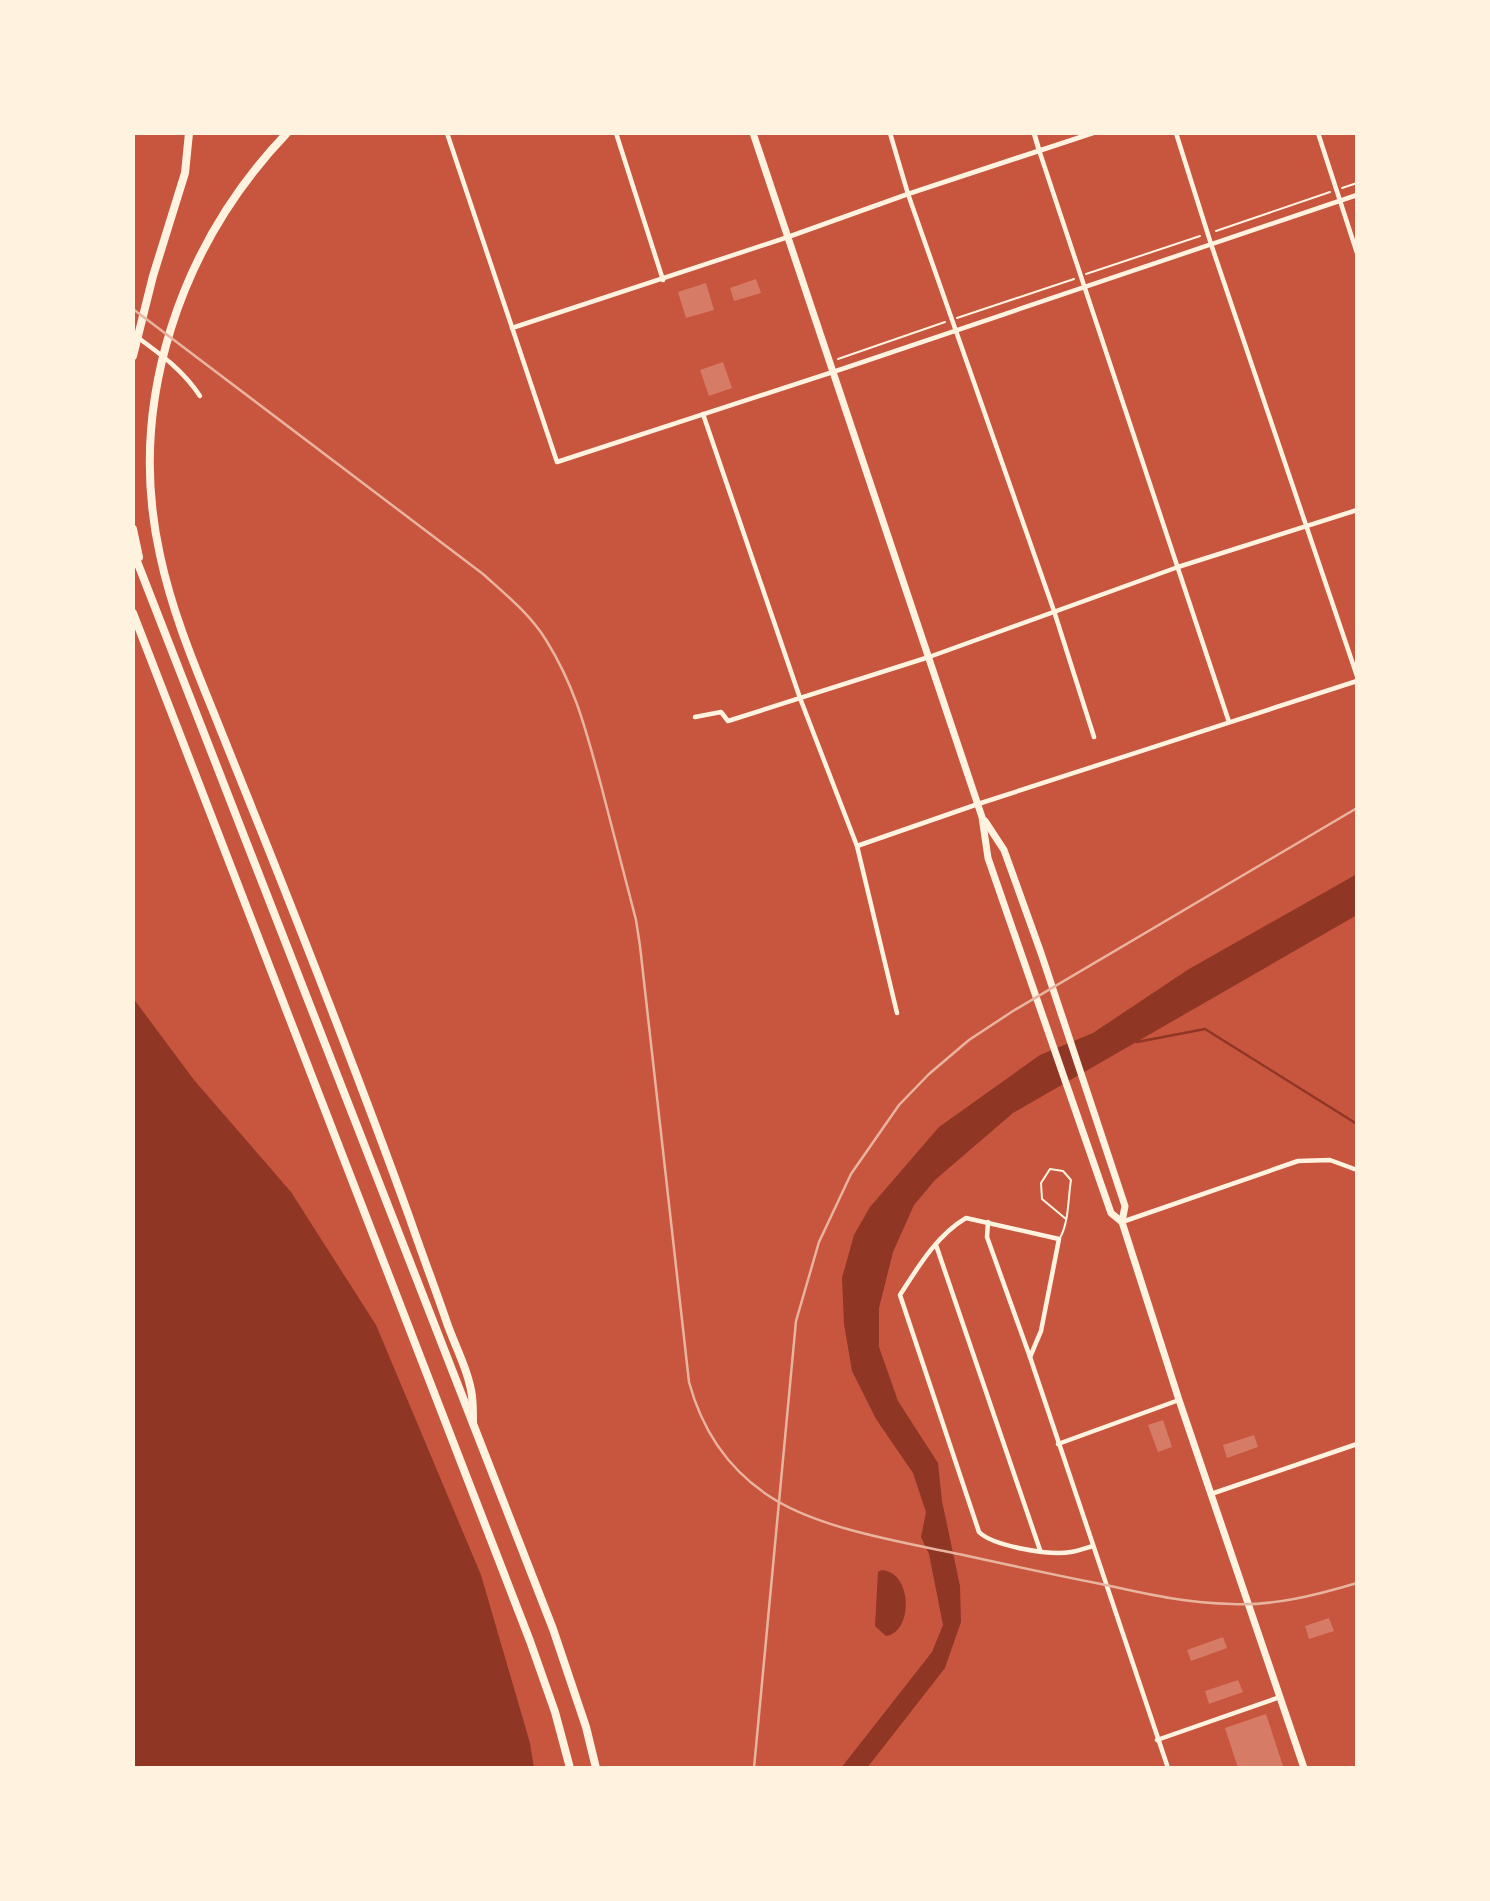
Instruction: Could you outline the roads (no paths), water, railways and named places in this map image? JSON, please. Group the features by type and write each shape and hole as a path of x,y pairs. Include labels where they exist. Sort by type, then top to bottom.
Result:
{"highway":[{"path":"133,356 153,276 184,173 189,133"},
{"path":"287,133 227,208 203,249 183,292 164,348 156,394 150,456 151,497 159,551 170,597 187,646 325,990 381,1139 472,1393 473,1423"},
{"path":"133,529 142,573"},
{"path":"133,551 553,1629 586,1727 596,1768"},
{"path":"133,613 530,1641 555,1712 570,1768"}],"main road":[{"path":"753,133 978,804 988,858 1111,1213 1122,1222"},
{"path":"982,817 1004,850 1041,953 1125,1206 1122,1222 1179,1400 1304,1768"}],"street":[{"path":"447,133 557,462 834,372 1357,195"},
{"path":"616,133 663,280"},
{"path":"890,133 908,194 1054,611 1094,737"},
{"path":"1034,133 1229,722"},
{"path":"512,328 663,280 908,194 1093,133"},
{"path":"857,846 1357,678 1207,234 1176,133"},
{"path":"1318,133 1357,253"},
{"path":"133,334 174,365 189,380 200,397"},
{"path":"703,414 800,698 857,846 897,1013"},
{"path":"695,717 721,712 728,721 929,657 1178,567 1357,510"},
{"path":"1122,1222 1298,1161 1330,1160 1357,1170"},
{"path":"1030,1357 1041,1331 1059,1239 966,1218 950,1227 900,1295 979,1532 991,1541 1040,1551 1069,1553 1093,1546"},
{"path":"988,1222 987,1237 1168,1768"},
{"path":"936,1245 1040,1551"},
{"path":"1058,1444 1179,1400"},
{"path":"1211,1494 1357,1444"},
{"path":"1157,1740 1280,1697"}],"lane":[{"path":"1059,1239 1064,1231 1066,1219 1071,1180 1063,1171 1050,1169 1041,1184 1042,1199 1066,1219"}],"waterway":[{"path":"1135,1040 1137,1042 1205,1029 1357,1124"}],"railway":[{"path":"133,309 483,574 532,622 546,640 565,675 585,728 636,920 689,1382 709,1432 741,1474 769,1496 790,1508 841,1527 1166,1597 1214,1603 1264,1603 1357,1583"},
{"path":"754,1768 796,1321 819,1242 851,1174 899,1105 929,1074 969,1040 1013,1011 1357,808"}]}
